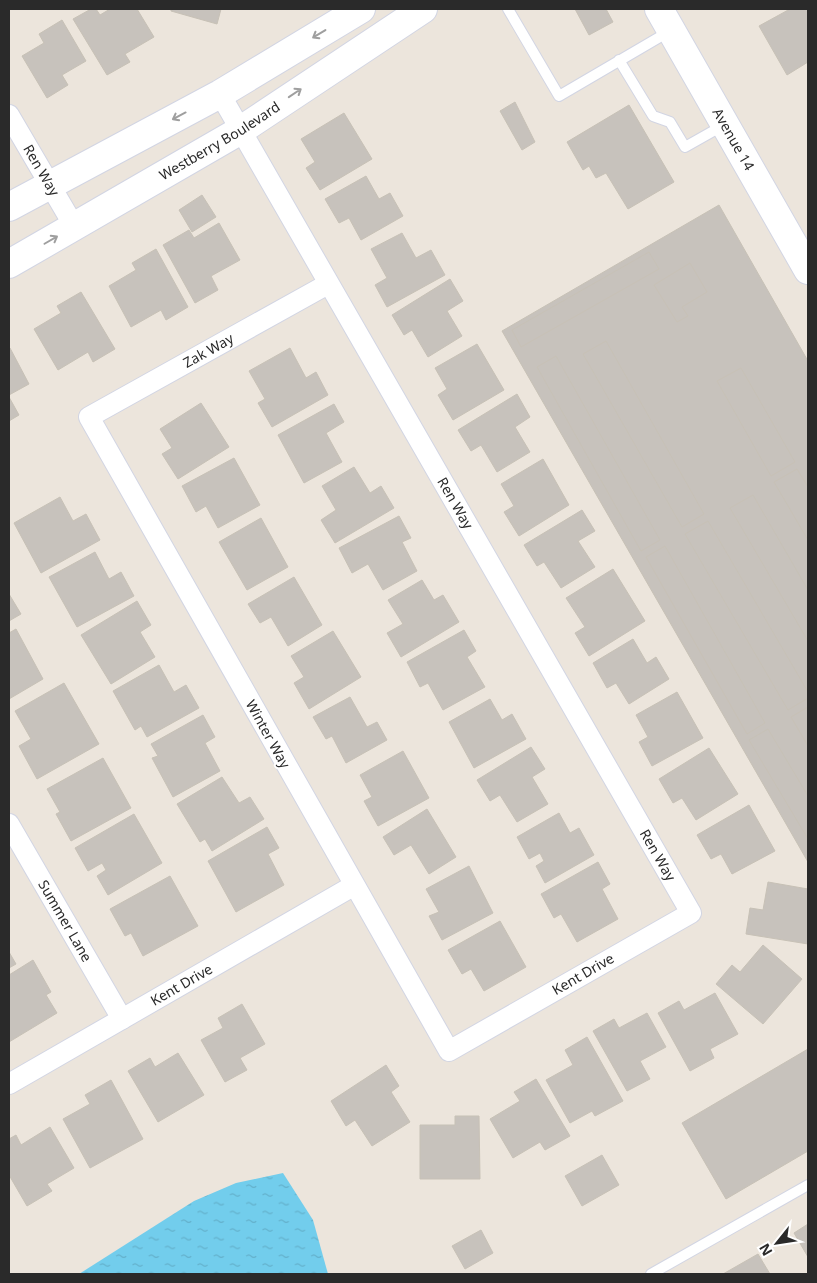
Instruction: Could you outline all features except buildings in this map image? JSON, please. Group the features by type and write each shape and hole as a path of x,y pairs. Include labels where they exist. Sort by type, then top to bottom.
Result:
{"street":[{"path":"9,207 50,183 220,94 361,9"},
{"name":"Westberry Boulevard","path":"9,264 240,130 423,9"},
{"name":"Avenue 14","path":"665,20 808,270"},
{"name":"Ren Way","path":"220,94 691,913"},
{"name":"Ren Way","path":"9,115 74,226"},
{"name":"Zak Way","path":"89,417 328,284"},
{"name":"Winter Way","path":"89,417 353,886 449,1051"},
{"name":"Summer Lane","path":"9,824 122,1019"},
{"name":"Kent Drive","path":"9,1084 353,886"},
{"name":"Kent Drive","path":"449,1051 691,913"}],"lane":[{"path":"508,9 559,96 618,60 665,20"},
{"path":"618,60 653,116 670,122 685,148 725,124"},
{"path":"651,1274 808,1185"}],"water":[{"path":"283,1173 313,1220 328,1274 79,1274 194,1201 236,1183"}]}
